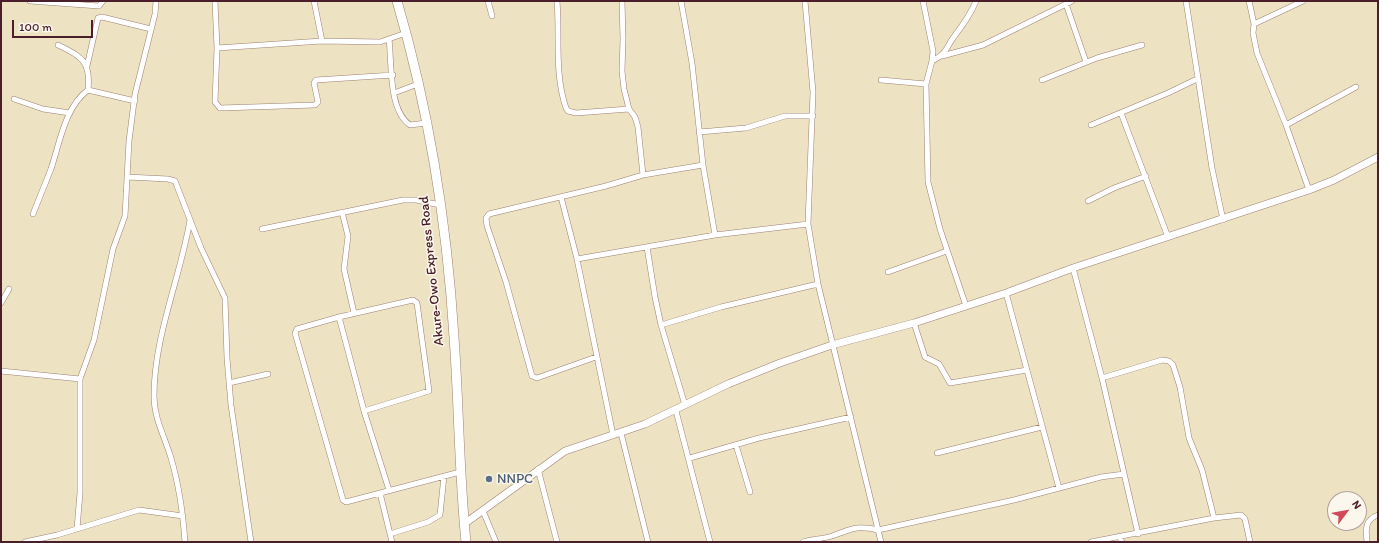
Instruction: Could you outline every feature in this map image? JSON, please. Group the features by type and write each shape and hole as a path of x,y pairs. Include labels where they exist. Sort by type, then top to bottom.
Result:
{"highway":[{"name":"Akure-Owo Express Road","path":"396,1 406,33 418,84 435,169 440,205 454,335 464,541"}],"street":[{"path":"30,1 99,6 103,1"},
{"path":"76,529 80,493 80,379 94,340 113,249 125,216 135,94 151,29 156,1"},
{"path":"215,1 217,48 214,102 220,108 315,105 318,102 314,83 316,80 393,75"},
{"path":"314,1 322,40"},
{"path":"488,1 492,16"},
{"path":"556,1 558,56 566,108 568,111 576,113 629,109"},
{"path":"622,1 622,71 626,100 629,109 635,117 638,127 643,175"},
{"path":"681,1 692,63 703,165 715,235"},
{"path":"805,1 811,54 813,116 808,224 818,284 832,345 881,542"},
{"path":"923,1 931,42 932,61 926,84 928,182 947,251 966,306"},
{"path":"942,56 970,16 976,1"},
{"path":"932,61 942,56 983,45 1028,21 1072,1"},
{"path":"1186,1 1212,168 1223,220"},
{"path":"1249,1 1254,24 1253,33 1257,53 1286,125 1309,190"},
{"path":"1254,24 1303,1"},
{"path":"1066,4 1086,62"},
{"path":"87,66 98,18 102,17 151,29"},
{"path":"217,48 322,40 366,43 380,42 406,33"},
{"path":"389,39 396,105 408,123 414,126 426,123"},
{"path":"33,214 70,113 79,97 88,90 90,75 87,66 73,52 58,44"},
{"path":"1042,80 1086,62 1142,46"},
{"path":"1090,125 1121,113 1197,79"},
{"path":"881,80 926,84"},
{"path":"394,93 418,84"},
{"path":"1286,125 1356,87"},
{"path":"88,90 135,101"},
{"path":"14,99 43,109 70,113"},
{"path":"1121,113 1168,237"},
{"path":"699,132 746,128 785,116 813,116"},
{"path":"464,524 565,450 576,445 617,434 676,410 728,384 772,366 832,345 914,324 1006,293 1073,268 1223,220 1334,180 1378,157"},
{"path":"596,357 537,378 532,376 506,282 487,226 486,218 488,214 606,186 643,175 703,165"},
{"path":"1088,201 1114,188 1146,176"},
{"path":"127,177 168,179 175,181 201,248 225,298 229,383 236,447 251,542"},
{"path":"561,197 577,259 596,357 648,542"},
{"path":"262,229 408,199 440,205"},
{"path":"342,212 348,236 344,269 354,313"},
{"path":"185,542 175,473 156,416 154,397 163,331 190,219"},
{"path":"577,259 715,235 808,224"},
{"path":"647,247 661,325 685,405"},
{"path":"888,272 947,251"},
{"path":"1073,268 1102,378 1138,534"},
{"path":"661,325 721,307 818,284"},
{"path":"1,303 9,289"},
{"path":"1006,293 1060,488"},
{"path":"364,411 427,393 430,389 418,310 415,301 339,317 297,329 296,333 341,498 346,502 460,472"},
{"path":"339,317 364,411 389,490"},
{"path":"914,324 925,357 939,364 950,383 1027,370"},
{"path":"1102,378 1162,360 1170,361 1173,365 1180,387 1189,438 1202,470 1214,518"},
{"path":"1,371 80,379"},
{"path":"229,383 268,374"},
{"path":"676,410 690,458 710,542"},
{"path":"690,458 736,445 851,417"},
{"path":"937,453 1042,426"},
{"path":"736,445 750,492"},
{"path":"538,469 557,542"},
{"path":"803,542 831,536 849,529 864,527 878,530 1124,474"},
{"path":"390,534 428,522 440,515 444,476"},
{"path":"380,493 392,542"},
{"path":"25,542 76,529 139,510 182,516"},
{"path":"483,511 496,542"},
{"path":"1367,542 1366,524 1370,518 1378,515"},
{"path":"1091,542 1214,518 1243,516 1250,542"},
{"path":"1119,536 1122,542"}],"place":[{"name":"NNPC","path":"489,479"}]}
